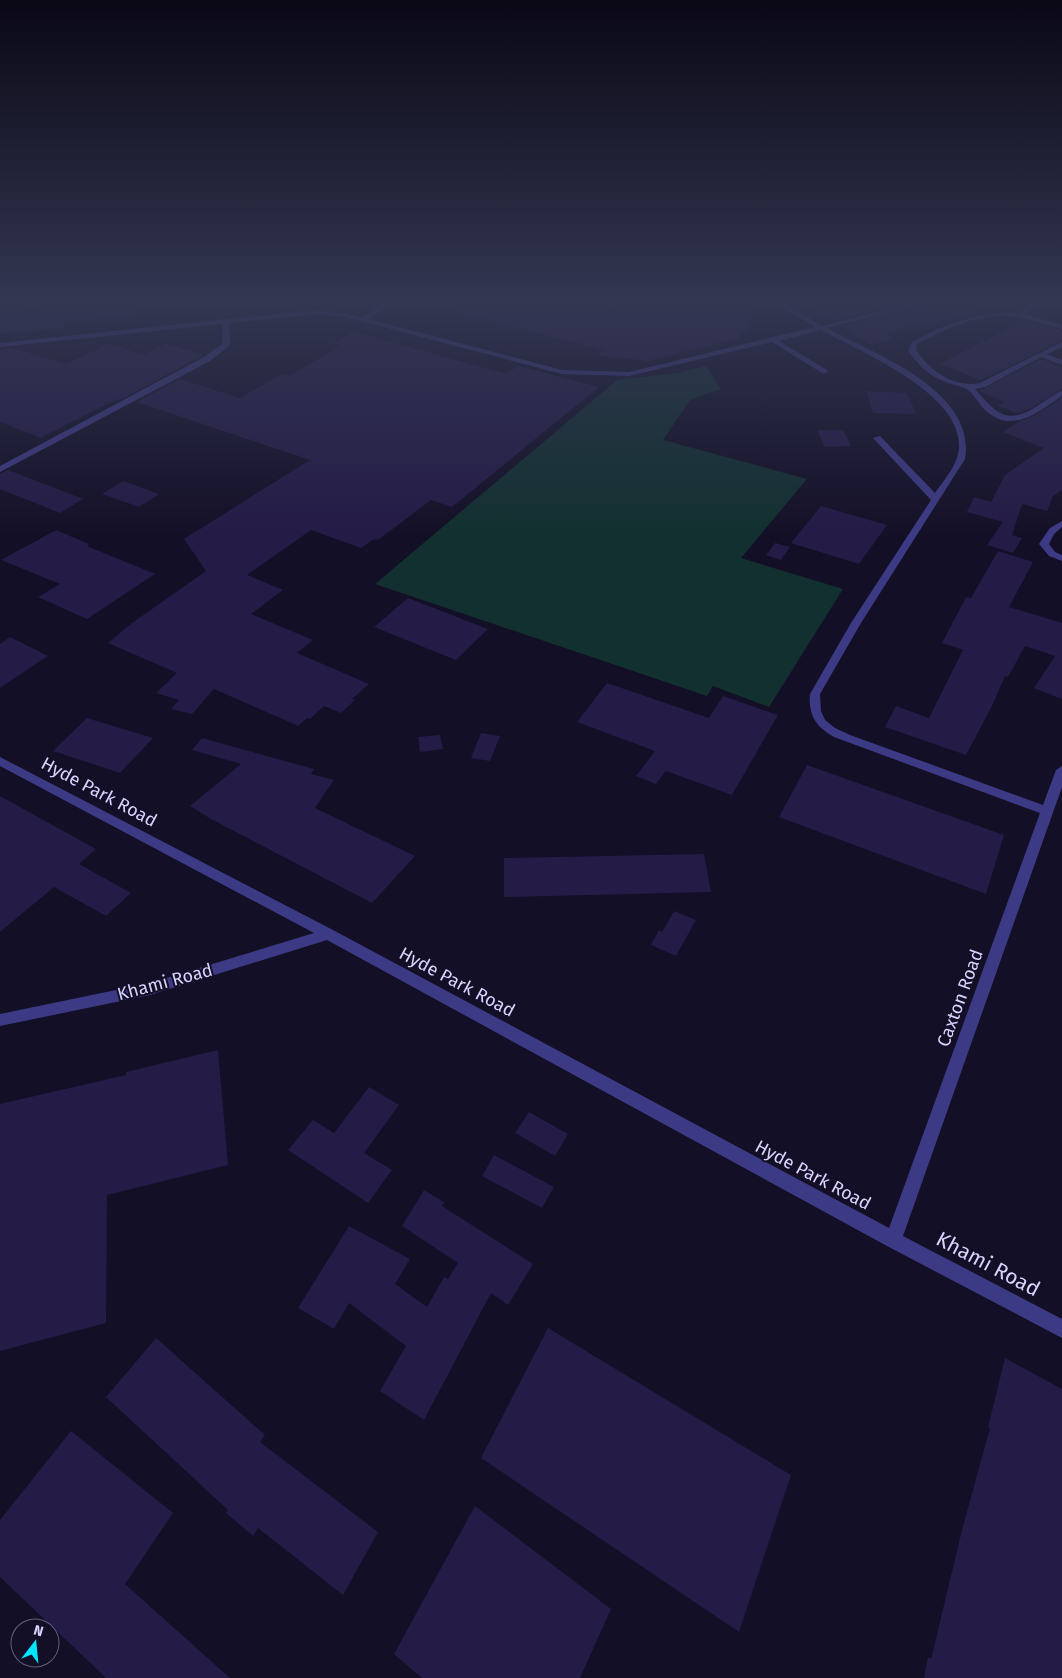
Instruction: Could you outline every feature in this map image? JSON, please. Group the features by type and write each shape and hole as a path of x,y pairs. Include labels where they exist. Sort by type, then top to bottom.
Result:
{"street":[{"path":"0,469 167,380"},
{"path":"914,380 938,397 953,414 962,436 963,452 961,459 856,623 815,694 816,714 820,723 830,731 846,738 1047,811"},
{"path":"948,380 970,388 998,416 1014,420 1027,415 1062,393"},
{"path":"970,388 991,380"},
{"path":"877,438 935,498"},
{"path":"1062,524 1048,534 1044,544 1052,554 1062,558"},
{"name":"Hyde Park Road","path":"0,761 328,934 893,1240"},
{"name":"Caxton Road","path":"893,1240 1062,770"},
{"name":"Khami Road","path":"0,1020 150,989 328,934"},
{"name":"Khami Road","path":"893,1240 1062,1329"}],"green space":[{"path":"617,380 715,380 721,389 690,400 663,440 807,479 741,558 843,589 769,707 713,686 707,696 375,584"}],"building":[{"path":"0,380 157,380 41,438 0,422"},
{"path":"178,380 184,380 240,398 271,380 573,380 599,387 452,507 431,500 378,540 374,539 361,548 311,530 247,575 283,590 251,614 313,640 297,653 369,684 352,699 355,700 341,713 324,706 310,719 307,718 298,726 214,689 192,714 171,709 179,700 156,693 177,673 108,643 132,623 206,571 184,539 310,460 137,402"},
{"path":"1000,380 1062,380 1062,389 1027,410 1016,413 997,406 1004,402 979,391"},
{"path":"866,391 907,393 916,414 873,413"},
{"path":"1062,398 1062,490 1053,496 1047,511 1022,504 1012,535 1022,538 1013,553 987,545 1003,522 967,512 974,497 991,502 1005,475 1044,448 1003,432 1020,421 1034,416"},
{"path":"817,430 843,430 851,446 825,447"},
{"path":"8,470 83,499 60,513 0,489 0,474"},
{"path":"123,481 159,494 139,507 102,494"},
{"path":"821,506 887,525 859,564 791,543"},
{"path":"56,530 89,544 87,546 155,574 87,619 38,597 60,584 1,560"},
{"path":"775,543 790,547 781,560 766,555"},
{"path":"998,551 1033,562 1009,607 1062,623 1062,699 1034,688 1055,656 1025,646 1008,677 1005,676 991,708 966,755 885,727 896,706 929,718 963,650 942,643 966,597 971,598"},
{"path":"408,598 488,629 456,660 374,627"},
{"path":"10,637 48,656 0,688 0,644"},
{"path":"607,683 709,718 723,696 778,715 732,795 666,771 656,784 636,776 655,751 577,722"},
{"path":"87,718 153,738 120,773 53,751"},
{"path":"481,733 500,736 490,761 471,758"},
{"path":"440,735 443,749 420,752 418,737"},
{"path":"202,738 314,769 311,774 334,780 315,808 415,856 372,903 211,819 190,806 241,764 192,750"},
{"path":"807,765 1004,835 986,894 779,817"},
{"path":"0,796 96,849 79,864 131,893 106,916 54,887 0,932"},
{"path":"704,854 711,892 504,897 504,858"},
{"path":"674,911 696,920 676,956 651,945 659,930 662,932"},
{"path":"218,1050 228,1165 107,1195 106,1323 0,1351 0,1104 126,1075 126,1072"},
{"path":"369,1087 399,1105 364,1153 392,1170 368,1203 288,1150 313,1120 334,1133"},
{"path":"529,1112 568,1134 555,1156 515,1133"},
{"path":"494,1155 554,1187 542,1208 482,1176"},
{"path":"424,1190 444,1202 442,1206 533,1264 508,1305 491,1293 424,1420 380,1391 406,1346 349,1303 334,1329 298,1308 349,1226 410,1259 395,1284 427,1307 444,1277 448,1279 458,1263 402,1226"},
{"path":"548,1328 791,1475 739,1632 481,1458"},
{"path":"156,1338 265,1435 260,1442 378,1532 343,1595 258,1528 253,1536 226,1513 228,1510 106,1397"},
{"path":"1005,1358 1062,1389 1062,1678 924,1678 928,1657 931,1659 963,1526 990,1428 988,1427"},
{"path":"71,1431 173,1513 125,1584 230,1678 106,1678 60,1634 60,1618 43,1618 0,1577 0,1520"},
{"path":"475,1506 611,1609 580,1678 422,1678 394,1654"}]}
